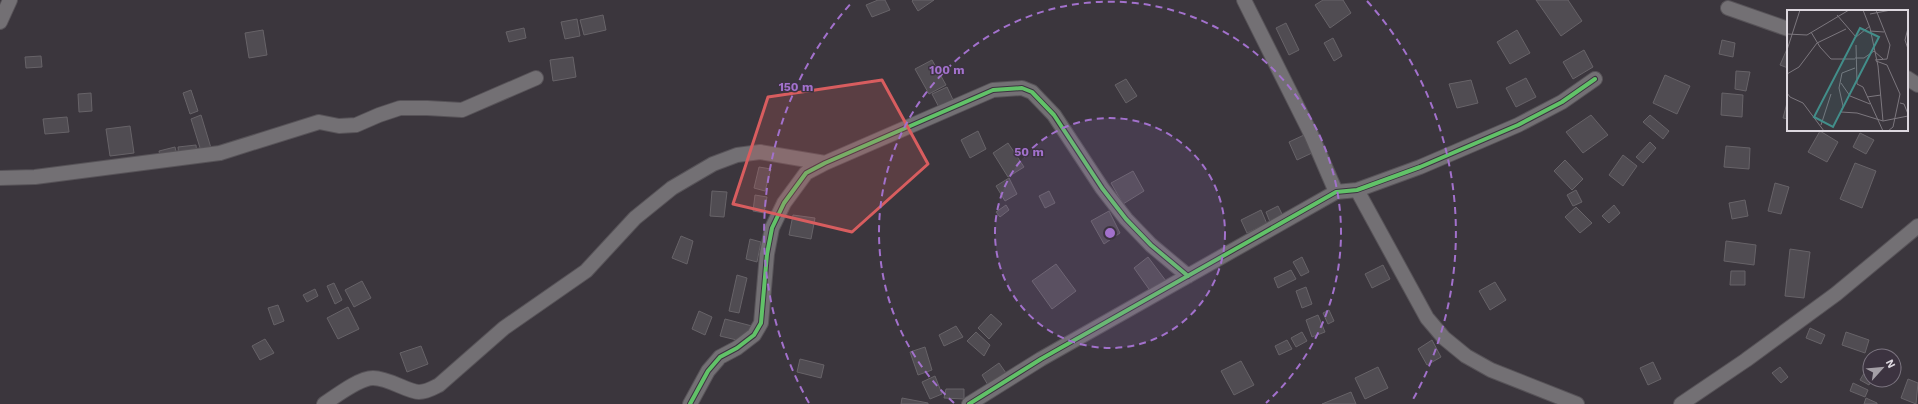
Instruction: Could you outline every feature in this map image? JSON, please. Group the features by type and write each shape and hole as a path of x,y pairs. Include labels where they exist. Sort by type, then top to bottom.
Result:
{"street":[{"path":"0,22 10,0"},
{"path":"1244,0 1311,134 1336,192"},
{"path":"1728,7 1787,29"},
{"path":"0,178 35,177 220,153 319,122 338,126 356,125 379,114 400,108 462,110 536,78"},
{"path":"969,404 1041,359 1336,192 1357,190 1420,167 1518,125 1562,102 1595,79"},
{"path":"1908,79 1918,85"},
{"path":"690,404 708,371 720,357 737,348 754,335 761,323 767,254 772,228 784,203 806,174 825,163 993,90 1022,88 1032,92 1054,116 1102,188 1126,219 1151,245 1188,276"},
{"path":"324,404 356,384 371,378 389,380 418,392 427,391 439,385 504,328 586,271 635,218 672,188 713,164 737,155 760,152 825,163"},
{"path":"1357,190 1427,318 1444,338 1466,356 1491,370 1577,404"},
{"path":"1681,404 1746,360 1836,294 1918,226"}],"highlighted area":[{"path":"882,80 928,164 852,232 733,204 768,97"}],"building":[{"path":"878,0 885,0 890,10 872,17 866,5"},
{"path":"913,0 934,0 918,11 912,1"},
{"path":"1323,0 1343,0 1351,13 1330,28 1315,5"},
{"path":"1536,0 1568,0 1582,21 1561,36"},
{"path":"603,15 606,30 584,35 580,20"},
{"path":"577,19 580,36 565,39 561,22"},
{"path":"1286,23 1299,50 1289,55 1276,28"},
{"path":"524,28 526,38 509,42 506,32"},
{"path":"263,30 267,55 249,58 245,33"},
{"path":"1517,30 1530,53 1510,64 1497,42"},
{"path":"1333,38 1342,56 1334,61 1324,43"},
{"path":"1722,40 1735,43 1733,57 1719,54"},
{"path":"1787,49 1787,68 1780,65"},
{"path":"1584,50 1593,67 1573,79 1563,62"},
{"path":"41,56 42,67 26,68 25,57"},
{"path":"573,57 576,77 553,81 550,60"},
{"path":"932,60 946,85 929,94 915,69"},
{"path":"1736,71 1750,72 1746,91 1735,89"},
{"path":"1665,75 1690,86 1677,114 1653,103"},
{"path":"1526,78 1536,97 1516,107 1506,88"},
{"path":"1126,79 1137,96 1126,103 1115,85"},
{"path":"1471,80 1478,103 1457,108 1449,84"},
{"path":"947,87 955,104 941,111 932,94"},
{"path":"191,90 198,111 190,114 183,93"},
{"path":"91,93 92,111 79,112 78,94"},
{"path":"1722,93 1743,95 1742,117 1721,115"},
{"path":"1787,103 1787,119 1783,118"},
{"path":"201,115 211,148 201,151 191,119"},
{"path":"1591,115 1608,135 1583,153 1566,132"},
{"path":"1650,115 1669,131 1663,139 1643,122"},
{"path":"67,117 69,132 45,134 43,119"},
{"path":"130,126 134,153 110,156 106,129"},
{"path":"978,131 986,149 970,158 961,140"},
{"path":"1820,131 1838,142 1827,162 1808,152"},
{"path":"1860,133 1874,140 1866,154 1853,147"},
{"path":"1304,135 1312,153 1297,160 1289,142"},
{"path":"1650,142 1656,148 1643,163 1636,157"},
{"path":"1008,143 1024,167 1008,177 993,153"},
{"path":"196,145 197,155 179,156 178,147"},
{"path":"1726,146 1750,148 1749,169 1724,167"},
{"path":"175,147 177,156 161,160 159,151"},
{"path":"1623,155 1637,166 1623,186 1609,175"},
{"path":"1565,160 1583,179 1572,190 1554,171"},
{"path":"1855,163 1876,171 1862,208 1840,199"},
{"path":"759,167 771,169 765,191 754,188"},
{"path":"1133,171 1144,191 1123,204 1111,183"},
{"path":"1009,178 1017,194 1005,201 996,186"},
{"path":"1775,183 1789,187 1781,214 1768,211"},
{"path":"1576,190 1582,202 1573,206 1567,195"},
{"path":"712,191 727,192 724,217 710,216"},
{"path":"1049,191 1055,203 1045,208 1039,196"},
{"path":"755,195 767,197 764,213 753,211"},
{"path":"1745,200 1748,216 1732,219 1729,203"},
{"path":"1006,205 1009,210 1000,217 996,212"},
{"path":"1614,205 1620,213 1609,223 1602,216"},
{"path":"1278,206 1283,216 1270,222 1266,212"},
{"path":"1576,207 1592,223 1580,233 1565,217"},
{"path":"1261,210 1267,224 1247,233 1241,220"},
{"path":"1109,211 1120,233 1104,244 1091,221"},
{"path":"793,215 815,218 811,239 789,235"},
{"path":"681,236 693,241 687,264 672,258"},
{"path":"750,239 761,242 757,262 746,259"},
{"path":"1726,241 1756,245 1754,265 1724,261"},
{"path":"1790,249 1810,252 1804,298 1785,296"},
{"path":"1148,257 1166,281 1151,292 1134,268"},
{"path":"1302,257 1309,272 1301,276 1293,262"},
{"path":"1056,264 1076,291 1052,309 1032,281"},
{"path":"1383,265 1390,279 1372,288 1365,274"},
{"path":"1291,270 1296,279 1278,288 1274,278"},
{"path":"1731,271 1745,271 1745,285 1730,285"},
{"path":"737,275 747,278 739,313 729,311"},
{"path":"362,281 371,298 354,307 345,290"},
{"path":"1495,282 1506,300 1490,310 1479,291"},
{"path":"334,283 342,300 335,304 327,286"},
{"path":"1306,287 1312,304 1302,308 1296,291"},
{"path":"315,289 318,296 307,302 303,295"},
{"path":"278,305 284,321 274,325 268,308"},
{"path":"348,307 359,329 338,339 327,318"},
{"path":"1329,310 1334,321 1328,324 1323,313"},
{"path":"699,311 712,317 705,335 692,329"},
{"path":"991,314 1002,324 989,339 978,328"},
{"path":"1318,315 1325,332 1312,337 1306,320"},
{"path":"725,319 752,326 741,341 720,336"},
{"path":"956,326 963,337 944,346 939,335"},
{"path":"1810,328 1825,335 1821,344 1806,338"},
{"path":"976,332 990,345 984,356 967,341"},
{"path":"1302,332 1307,341 1296,347 1291,338"},
{"path":"1846,332 1869,340 1867,348 1862,348 1862,352 1842,345"},
{"path":"265,339 274,353 260,360 252,346"},
{"path":"1287,340 1292,349 1279,355 1275,346"},
{"path":"1432,340 1441,357 1427,365 1418,349"},
{"path":"421,346 428,364 407,372 400,353"},
{"path":"925,347 932,370 918,375 910,352"},
{"path":"800,359 824,365 821,378 797,372"},
{"path":"1241,361 1254,385 1234,395 1221,371"},
{"path":"1653,362 1661,379 1648,385 1640,368"},
{"path":"999,363 1006,373 988,385 982,375"},
{"path":"1378,367 1388,388 1365,399 1355,378"},
{"path":"1780,367 1788,377 1781,383 1772,373"},
{"path":"935,376 942,394 930,399 922,382"},
{"path":"1908,379 1918,383 1916,404 1901,398"},
{"path":"1853,383 1868,390 1865,397 1850,391"},
{"path":"946,389 964,389 964,399 944,398"},
{"path":"1351,392 1356,404 1322,404"},
{"path":"902,398 928,403 928,404 901,404"},
{"path":"1866,398 1877,403 1877,404 1864,404"}],"cycle path":[{"path":"969,404 1041,359 1336,192 1357,190 1420,167 1518,125 1562,102 1595,79"},
{"path":"690,404 708,371 720,357 737,348 754,335 761,323 767,254 772,228 784,203 806,173 825,163 993,90 1022,88 1032,92 1054,115 1102,188 1126,219 1151,245 1188,276"}]}
